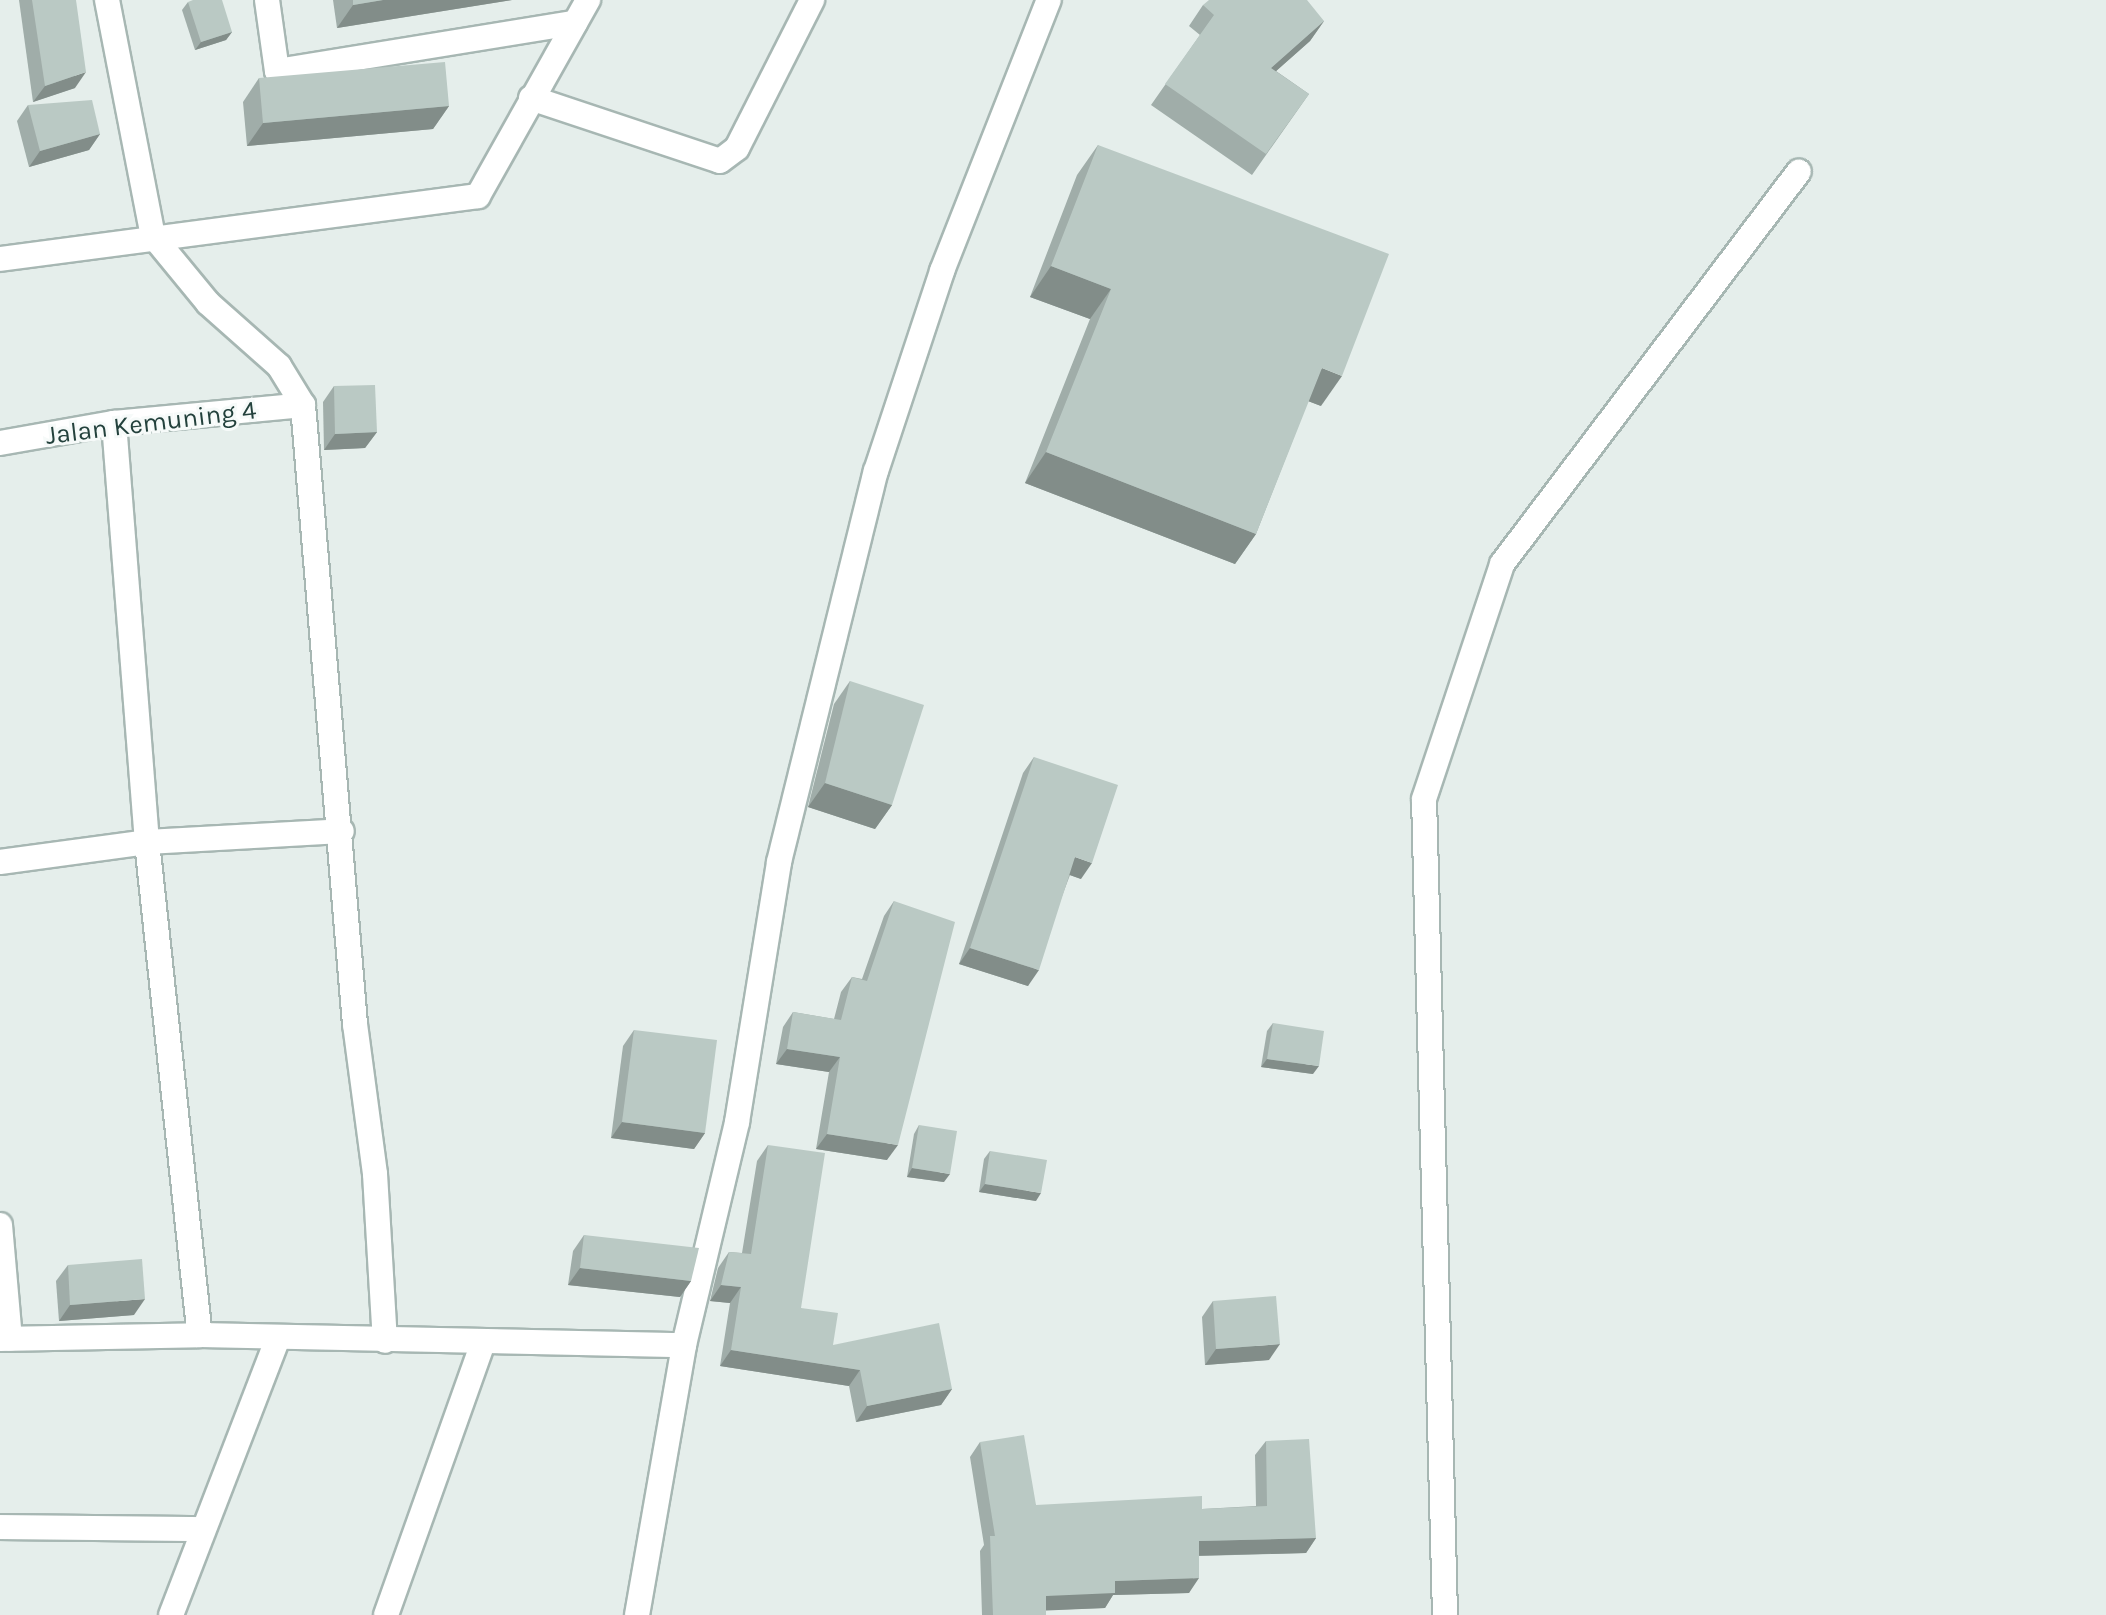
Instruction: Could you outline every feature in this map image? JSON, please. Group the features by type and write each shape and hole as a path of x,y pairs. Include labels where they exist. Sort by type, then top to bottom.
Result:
{"street":[{"path":"107,0 153,236 208,303 279,366 303,405 385,1341"},
{"path":"267,0 277,71 575,23"},
{"path":"0,259 62,255 153,236 478,196 588,0"},
{"path":"531,98 720,161 737,148 812,0"},
{"path":"637,1615 684,1345 737,1122 779,862 876,471 942,271 1049,0"},
{"path":"1445,1615 1424,799 1502,564 1799,172"},
{"name":"Jalan Kemuning 4","path":"0,443 114,423 303,405"},
{"path":"114,423 147,842 200,1335"},
{"path":"0,862 147,842 342,831"},
{"path":"0,1225 5,1339 200,1335 277,1340 684,1345"},
{"path":"171,1615 277,1340"},
{"path":"386,1615 483,1342"},
{"path":"0,1527 202,1529"}],"building":[{"path":"32,0 76,0 86,72 45,86"},
{"path":"222,0 232,32 201,42 188,2"},
{"path":"353,0 383,0 353,5"},
{"path":"1209,0 1307,0 1324,21 1271,68 1309,94 1266,154 1165,84 1214,15 1203,5"},
{"path":"445,62 449,106 263,123 259,78"},
{"path":"92,100 100,134 40,151 28,105"},
{"path":"1098,145 1389,254 1342,376 1322,368 1256,534 1046,452 1111,289 1051,266"},
{"path":"375,385 377,432 335,434 334,386"},
{"path":"850,681 924,705 892,805 825,783"},
{"path":"1034,757 1118,785 1092,863 1075,857 1039,970 970,948"},
{"path":"894,901 955,922 898,1145 827,1134 840,1057 787,1049 793,1012 841,1020 852,977 867,981"},
{"path":"1273,1023 1324,1031 1319,1066 1267,1059"},
{"path":"634,1030 717,1040 705,1133 622,1122"},
{"path":"919,1125 957,1131 950,1174 912,1168"},
{"path":"768,1145 825,1153 801,1308 838,1313 833,1345 939,1323 952,1389 867,1406 860,1370 731,1350 741,1287 721,1285 729,1252 751,1254"},
{"path":"990,1151 1047,1160 1041,1193 985,1184"},
{"path":"584,1235 699,1248 691,1281 580,1268"},
{"path":"142,1259 145,1299 70,1305 68,1265"},
{"path":"1276,1296 1280,1344 1216,1349 1213,1301"},
{"path":"1024,1435 1036,1505 1202,1496 1202,1509 1267,1506 1266,1441 1309,1439 1316,1538 1199,1541 1199,1578 1115,1581 1115,1593 1046,1596 1046,1615 993,1615 990,1536 995,1536 980,1442"}]}
